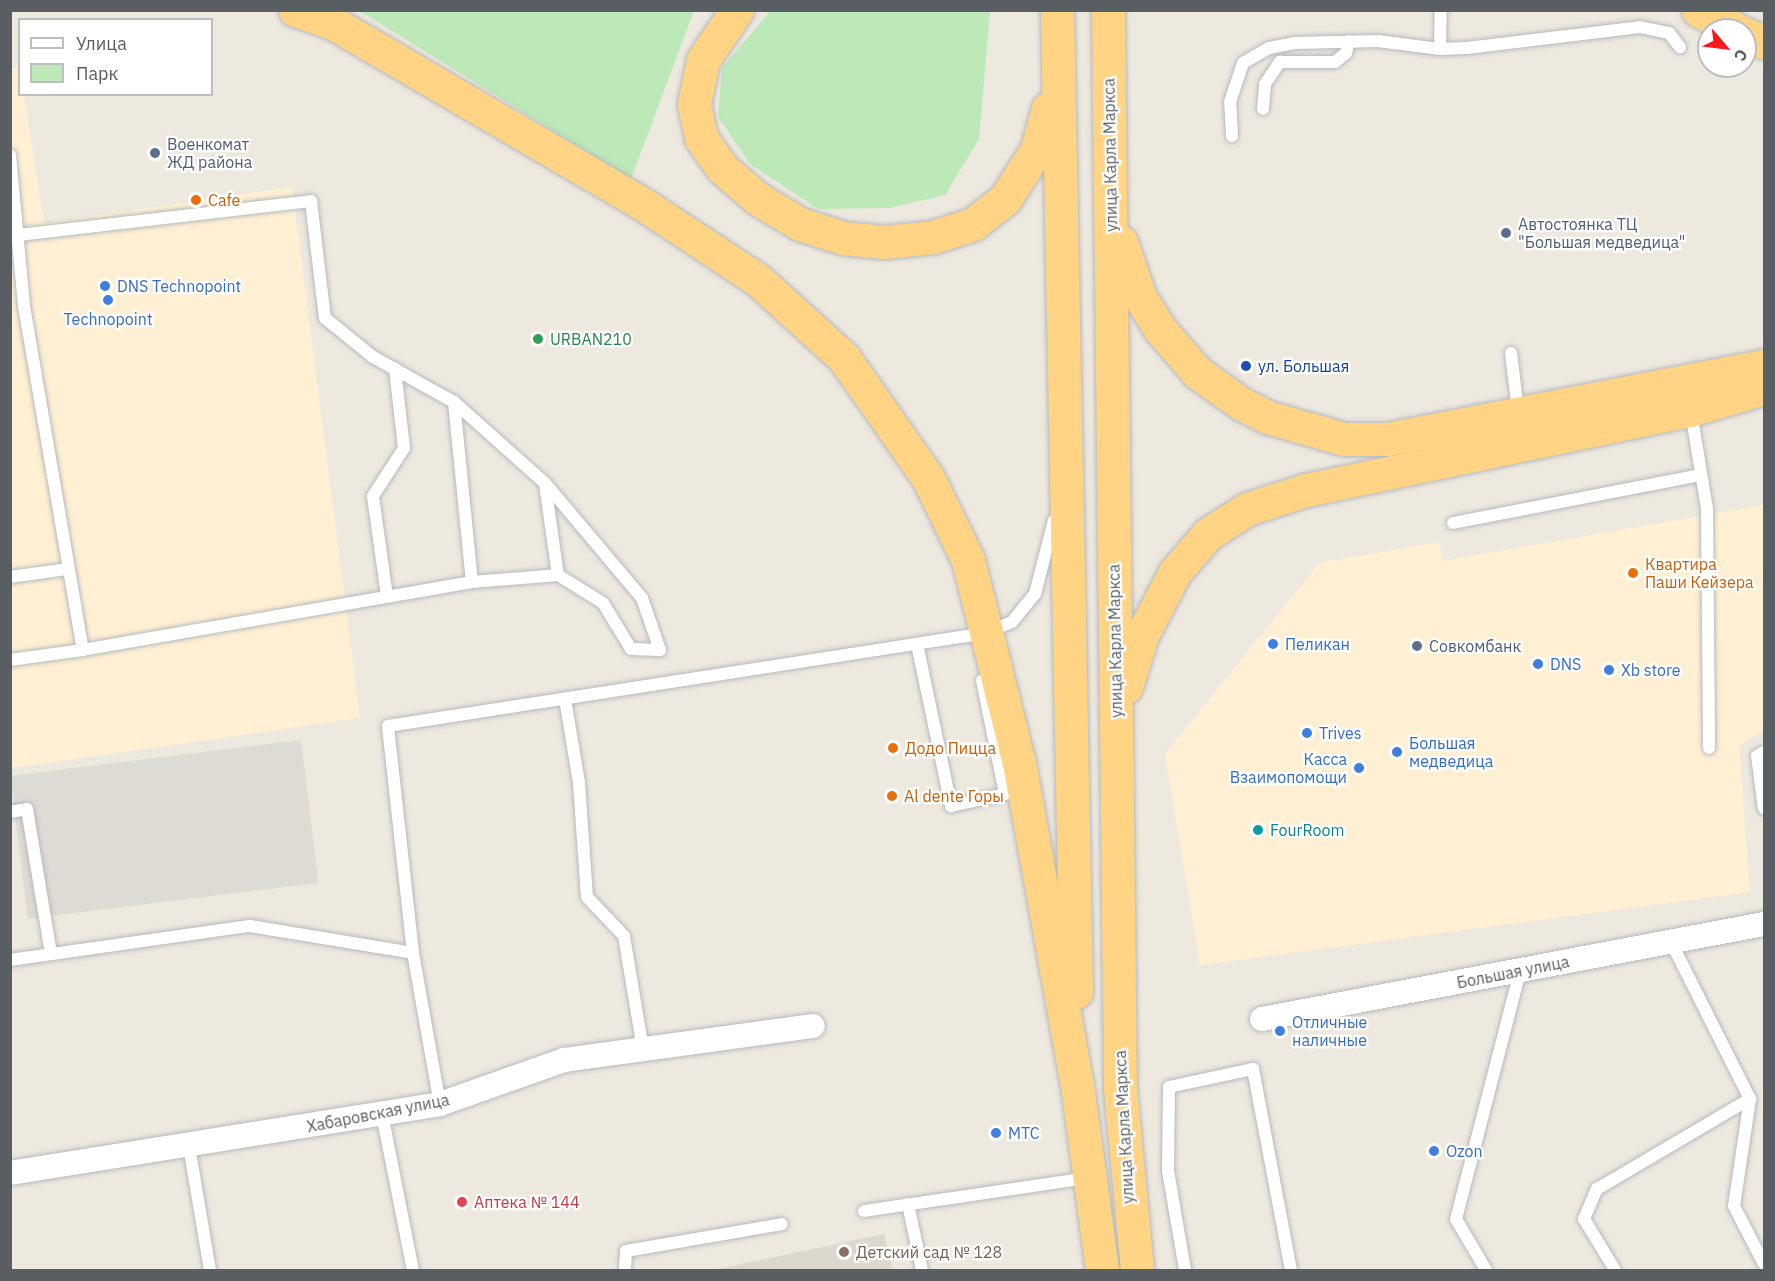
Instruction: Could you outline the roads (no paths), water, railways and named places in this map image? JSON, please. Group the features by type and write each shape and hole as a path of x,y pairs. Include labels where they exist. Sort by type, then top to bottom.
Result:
{"highway":[{"path":"295,10 344,29 643,204 758,280 844,358 928,478 968,560 978,638 1018,763 1078,1092 1102,1270"},
{"path":"737,10 703,60 694,104 701,138 722,168 758,199 800,224 843,238 884,242 933,237 981,218 1005,199 1037,149 1058,72"},
{"path":"1057,10 1078,1092"},
{"name":"улица Карла Маркса","path":"1108,10 1120,1089 1137,1270"},
{"path":"1698,10 1714,18"},
{"path":"1110,194 1126,265 1159,328 1198,373 1240,403 1291,426 1365,442 1519,414 1764,388"},
{"path":"1116,745 1131,663 1158,599 1192,550 1240,513 1306,490 1685,397 1764,366"}],"street":[{"name":"Большая улица","path":"1262,1019 1764,924"},
{"name":"Хабаровская улица","path":"10,1173 440,1104 564,1060 813,1026"}],"lane":[{"path":"1440,49 1441,10"},
{"path":"1232,136 1230,102 1243,63 1269,48 1295,43 1349,40 1440,49 1640,27 1669,33 1680,47"},
{"path":"1263,108 1265,84 1280,62 1335,62 1346,53 1349,40"},
{"path":"10,155 24,306 83,650"},
{"path":"10,660 83,650 472,582 558,574 603,603 631,649 660,650 642,598 545,483 454,402 395,369 325,318 311,201 18,235"},
{"path":"10,309 24,306"},
{"path":"1511,353 1519,414"},
{"path":"387,596 373,496 404,448 395,369"},
{"path":"1685,397 1697,434 1700,475 1707,509 1709,748"},
{"path":"454,402 472,582"},
{"path":"1453,523 1700,475"},
{"path":"440,1104 413,953 388,726 917,644 978,638 1012,622 1035,594 1066,477"},
{"path":"545,483 558,574"},
{"path":"10,577 68,569"},
{"path":"917,644 951,806 1005,794 980,669"},
{"path":"565,699 579,783 587,897 624,936 643,1050"},
{"path":"1764,752 1757,756 1764,809"},
{"path":"10,812 27,809 51,954"},
{"path":"10,960 250,926 413,953"},
{"path":"1671,942 1750,1099 1734,1206 1764,1264"},
{"path":"1486,1270 1456,1219 1520,971"},
{"path":"1185,1270 1168,1171 1169,1087 1253,1069 1291,1270"},
{"path":"1615,1270 1584,1219 1597,1189 1750,1099"},
{"path":"382,1114 413,1270"},
{"path":"189,1146 210,1270"},
{"path":"864,1211 1088,1178"},
{"path":"908,1204 921,1270"},
{"path":"625,1270 626,1251 782,1224"}],"place":[{"name":"Военкомат ЖД района","path":"155,153"},
{"name":"Cafe","path":"196,200"},
{"name":"Автостоянка ТЦ \"Большая медведица\"","path":"1506,233"},
{"name":"DNS Technopoint","path":"105,286"},
{"name":"Technopoint","path":"108,300"},
{"name":"URBAN210","path":"538,339"},
{"name":"ул. Большая","path":"1246,366"},
{"name":"Квартира Паши Кейзера","path":"1633,573"},
{"name":"Пеликан","path":"1273,644"},
{"name":"Совкомбанк","path":"1417,646"},
{"name":"DNS","path":"1538,664"},
{"name":"Xb store","path":"1609,670"},
{"name":"Trives","path":"1307,733"},
{"name":"Додо Пицца","path":"893,748"},
{"name":"Большая медведица","path":"1397,752"},
{"name":"Касса Взаимопомощи","path":"1359,768"},
{"name":"Al dente Горы","path":"892,796"},
{"name":"FourRoom","path":"1258,830"},
{"name":"Отличные наличные","path":"1280,1031"},
{"name":"МТС","path":"996,1133"},
{"name":"Ozon","path":"1434,1151"},
{"name":"Аптека № 144","path":"462,1202"},
{"name":"Детский сад № 128","path":"844,1252"}]}
